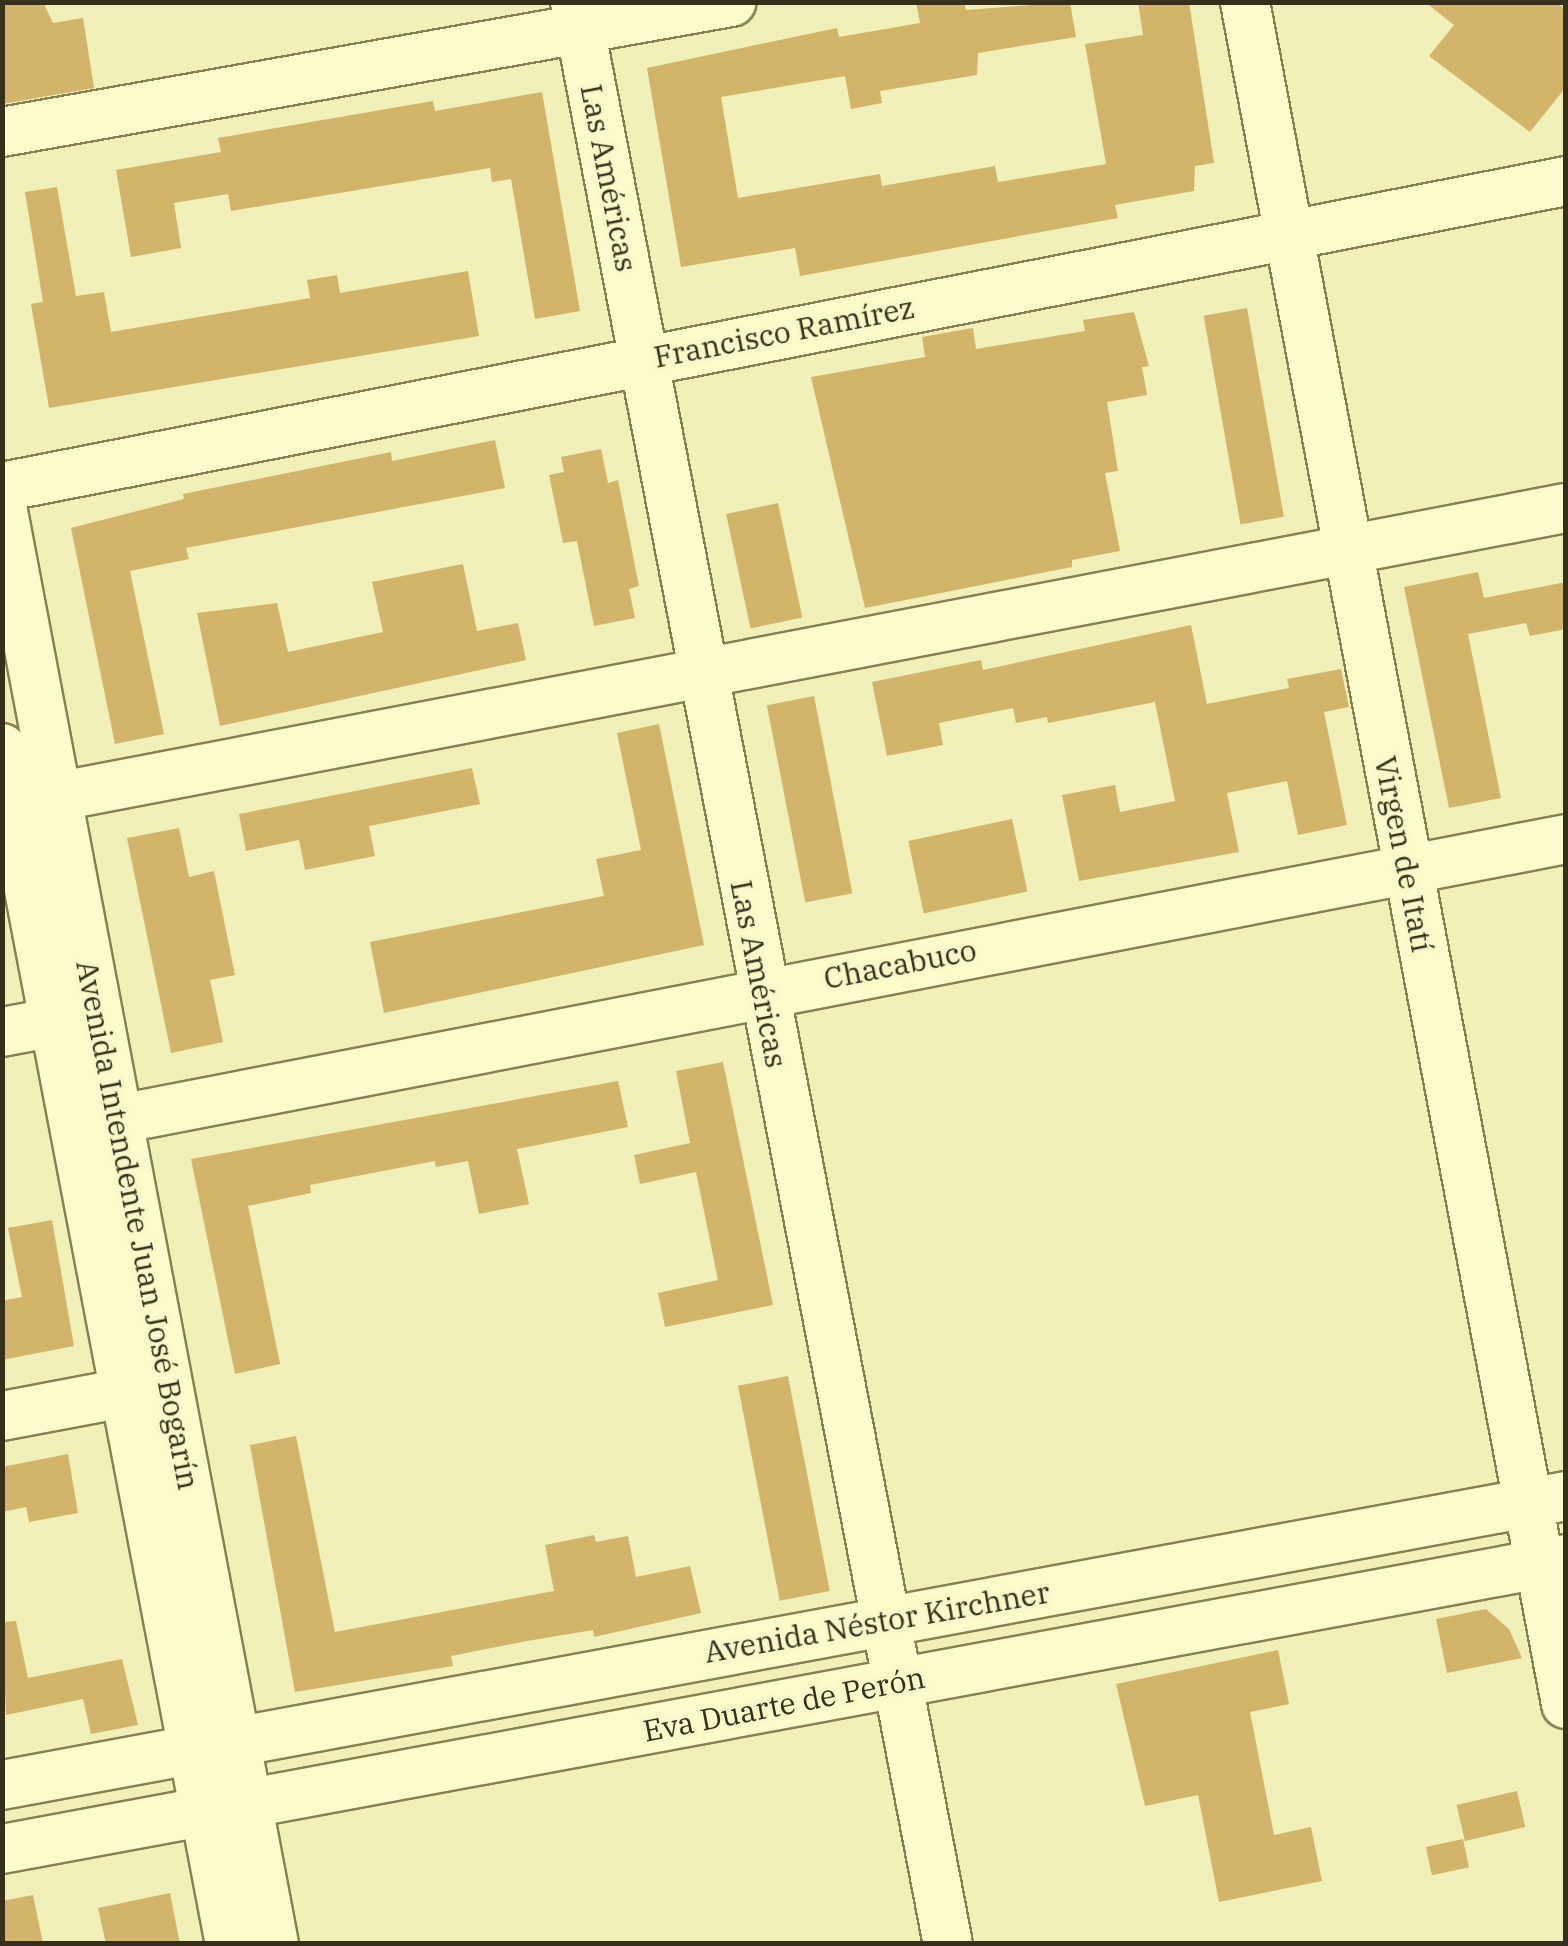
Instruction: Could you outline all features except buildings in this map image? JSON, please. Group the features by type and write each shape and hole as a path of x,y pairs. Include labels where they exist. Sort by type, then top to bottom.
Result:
{"street":[{"path":"2,132 578,16 731,2"},
{"name":"Virgen de Itatí","path":"1245,2 1406,869 1545,1500 1566,1704"},
{"name":"Las Américas","path":"578,16 948,1944"},
{"name":"Francisco Ramírez","path":"2,487 1566,181"},
{"name":"Avenida Intendente Juan José Bogarín","path":"2,506 35,801 54,1022 236,1740 226,1807 230,1944"},
{"path":"35,801 1566,508"},
{"name":"Avenida Intendente Juan José Bogarín","path":"2,748 35,801 119,1119 188,1748 226,1807 274,1944"},
{"name":"Chacabuco","path":"119,1119 762,990 1566,839"},
{"path":"2,1032 54,1022"},
{"path":"2,1416 147,1388"},
{"name":"Avenida Néstor Kirchner","path":"188,1748 1545,1500"},
{"name":"Eva Duarte de Perón","path":"2,1848 1551,1562"},
{"path":"2,1785 188,1748"}]}
